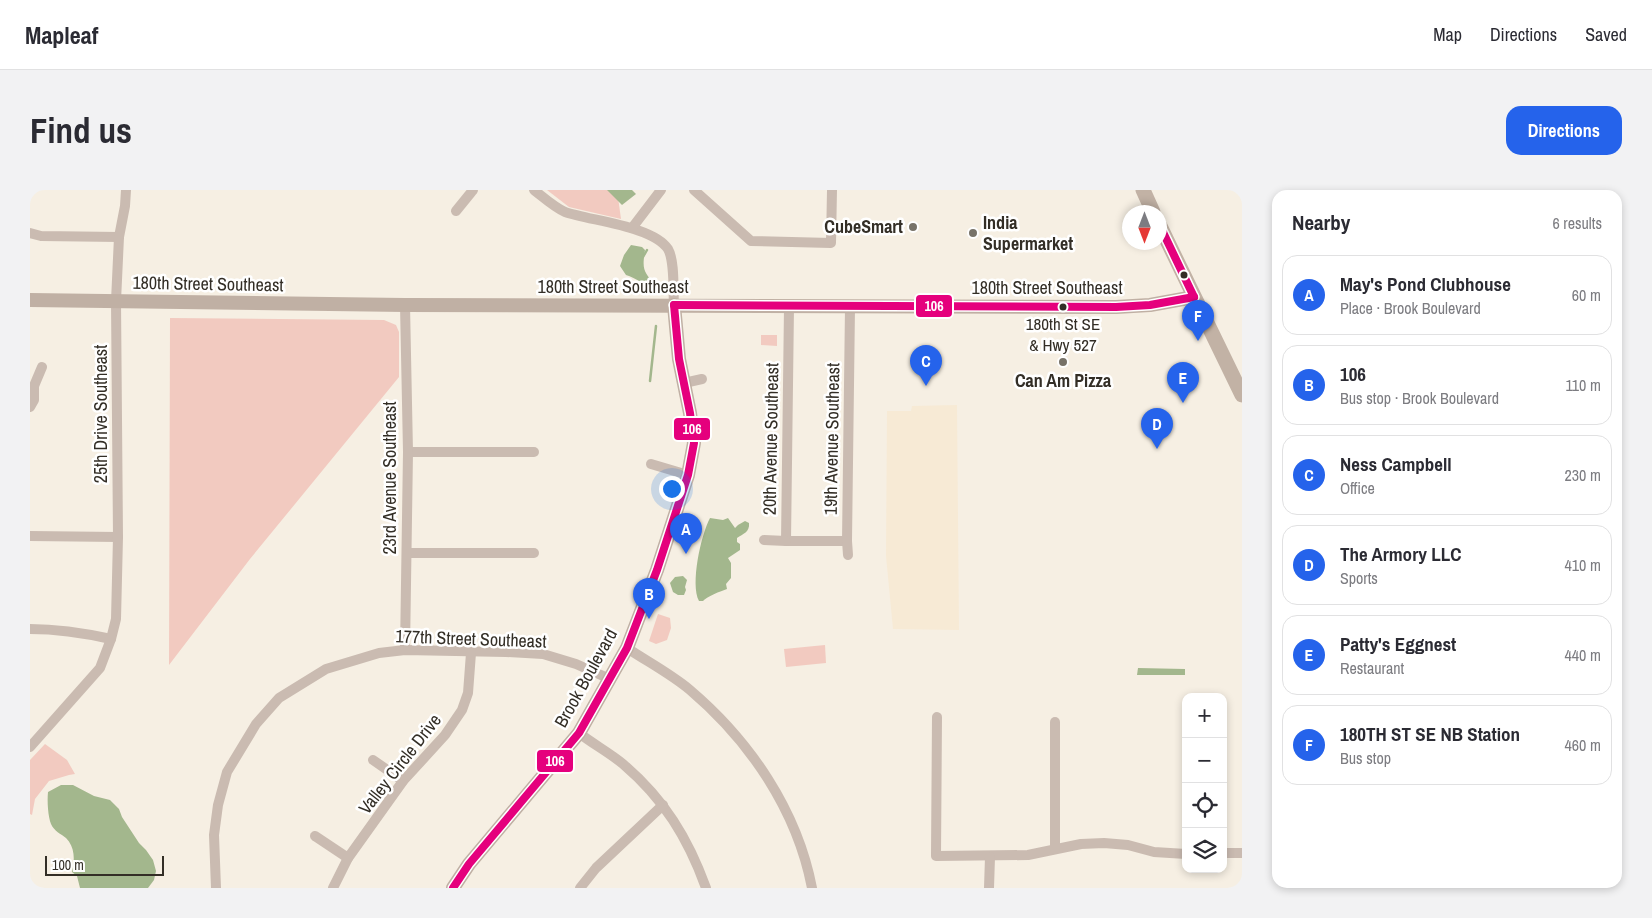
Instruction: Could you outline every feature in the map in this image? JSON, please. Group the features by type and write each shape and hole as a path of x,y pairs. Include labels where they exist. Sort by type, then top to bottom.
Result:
{"main road":[{"path":"1143,190 1150,205"},
{"path":"1167,241 1242,395"}],"street":[{"name":"25th Drive Southeast","path":"30,748 100,668 116,619 118,537 116,301 119,237 126,206 126,190"},
{"path":"456,211 473,190"},
{"path":"534,190 562,211 583,218 632,228 658,240 668,249 672,263 674,306"},
{"path":"632,228 660,190"},
{"path":"694,190 752,241 831,243 832,190"},
{"path":"30,233 41,236 119,237"},
{"name":"180th Street Southeast","path":"30,300 406,306 1116,307 1150,305 1194,297"},
{"name":"23rd Avenue Southeast","path":"405,650 408,452 406,306"},
{"name":"Brook Boulevard","path":"453,888 469,864 579,733 627,648 657,570 688,476 694,443 679,359 674,306"},
{"name":"20th Avenue Southeast","path":"789,307 786,541 817,541"},
{"name":"19th Avenue Southeast","path":"817,541 847,541 850,307"},
{"path":"30,408 34,400 34,386 42,367"},
{"path":"684,383 702,379"},
{"path":"408,452 534,452"},
{"path":"651,464 688,476"},
{"path":"30,536 118,537"},
{"path":"764,540 786,541"},
{"path":"847,541 848,555"},
{"path":"407,553 534,553"},
{"path":"30,629 81,632 111,639"},
{"path":"627,648 689,689 718,714 742,741 772,785 793,828 812,888"},
{"name":"177th Street Southeast","path":"216,888 214,834 218,805 227,772 256,724 279,698 326,669 379,653 405,650 543,654 576,664 610,679"},
{"name":"Valley Circle Drive","path":"333,888 348,858 403,781 445,735 462,710 468,692 471,653"},
{"path":"936,717 936,856 990,857 1028,855 1081,844 1104,843 1128,845 1154,852 1182,854"},
{"path":"1054,722 1055,849"},
{"path":"579,733 623,764 664,805 685,837 706,888"},
{"path":"373,760 403,781"},
{"path":"580,888 596,868 664,805"},
{"path":"315,836 348,858"},
{"path":"1227,853 1242,853"},
{"path":"989,888 990,857"}],"shaded area":[{"path":"547,190 617,190 621,219 569,207"},
{"path":"607,190 632,190 636,194 622,205"},
{"path":"631,245 642,247 645,250 645,270 657,287 650,286 626,275 620,266 624,255"},
{"path":"170,318 384,320 396,325 399,332 399,377 250,559 169,665"},
{"path":"761,335 777,335 777,346 761,345"},
{"path":"957,405 959,630 893,629 886,556 887,411 911,411 912,406"},
{"path":"710,518 723,520 728,518 735,528 745,521 749,523 749,526 746,532 737,538 740,550 728,558 731,563 731,578 726,584 727,589 703,601 699,601 696,572 703,536"},
{"path":"683,576 687,580 686,590 684,595 678,595 673,592 670,583 675,577"},
{"path":"658,614 670,618 671,628 667,640 656,644 649,641"},
{"path":"825,645 826,663 786,667 784,649"},
{"path":"1138,668 1185,669 1185,675 1137,675"},
{"path":"45,744 67,760 75,774 49,781 35,799 32,815 30,814 30,760"},
{"path":"61,785 73,785 94,796 110,800 119,809 139,843 153,860 156,871 154,880 148,888 80,888 77,876 72,872 74,858 71,845 66,838 54,829 49,817 48,792"}],"waterway":[{"path":"643,257 647,250"},
{"path":"650,381 656,326"}],"transit line":[{"name":"106","path":"1167,241 1194,297"},
{"name":"106","path":"674,305 1116,307 1150,305 1194,297"},
{"name":"106","path":"453,888 469,864 579,733 627,648 657,570 688,475 694,443 679,359 674,305"}],"place":[{"name":"CubeSmart","path":"913,227"},
{"name":"India Supermarket","path":"973,233"},
{"name":"180th St SE & Hwy 527","path":"1063,307"},
{"name":"180TH ST SE NB Station","path":"1198,341"},
{"name":"Can Am Pizza","path":"1063,362"},
{"name":"Ness Campbell","path":"926,386"},
{"name":"Patty's Eggnest","path":"1183,403"},
{"name":"The Armory LLC","path":"1157,449"},
{"name":"May's Pond Clubhouse","path":"686,554"},
{"name":"106","path":"649,619"}]}
